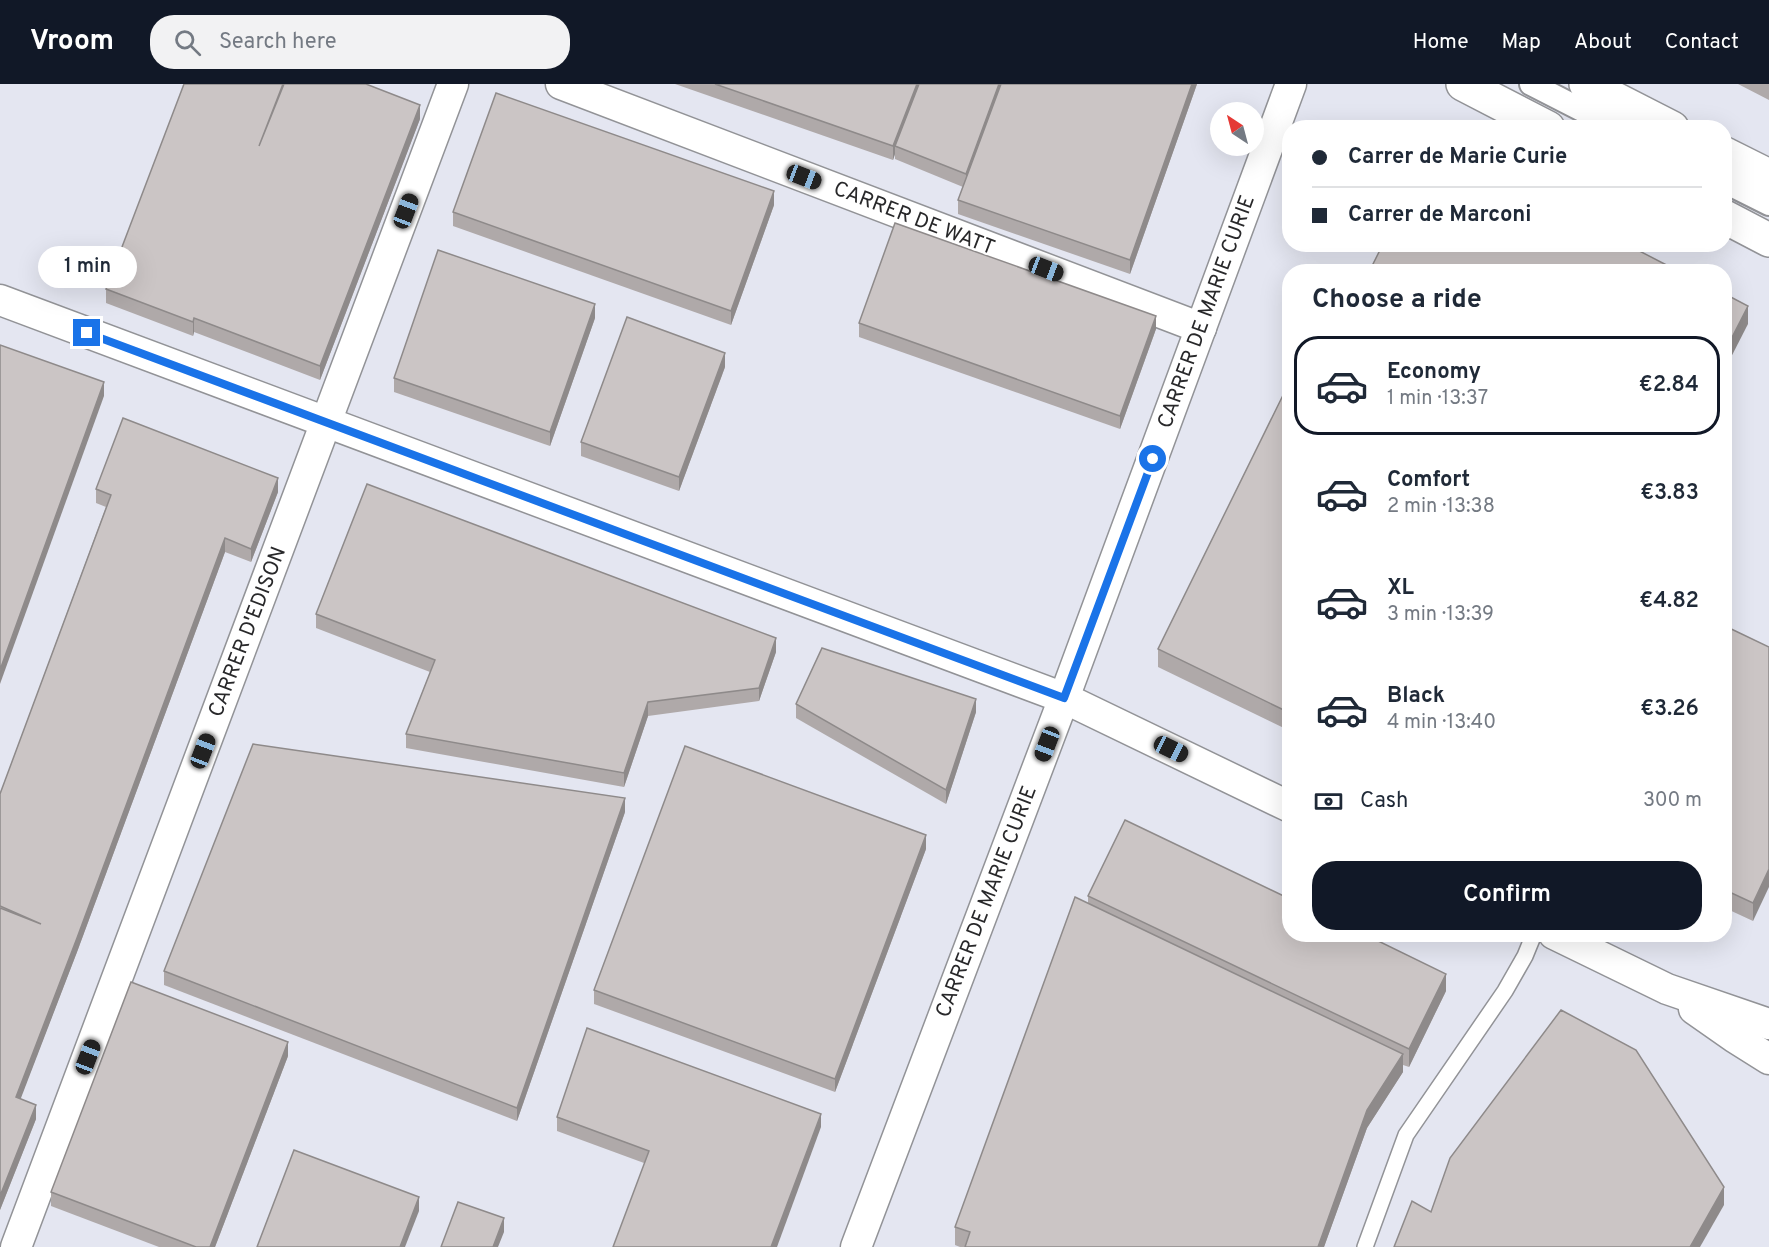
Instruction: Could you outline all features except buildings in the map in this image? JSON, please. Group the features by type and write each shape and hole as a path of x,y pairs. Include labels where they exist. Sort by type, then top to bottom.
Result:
{"street":[{"name":"CARRER D'EDISON","path":"16,1247 453,84"},
{"name":"CARRER DE WATT","path":"561,84 1201,328"},
{"name":"CARRER DE MARIE CURIE","path":"856,1247 1064,698 1291,84"},
{"path":"1463,84 1533,120"},
{"path":"1531,84 1601,120"},
{"path":"1586,84 1656,120"},
{"path":"1732,158 1769,176"},
{"path":"1732,186 1769,204"},
{"path":"1732,221 1769,240"},
{"path":"0,300 1064,698 1282,803"},
{"path":"1570,942 1667,990 1769,1024"},
{"path":"1667,990 1769,1059"}],"lane":[{"path":"1365,1247 1406,1136 1505,991 1531,942"}],"shaded area":[{"path":"0,84 1769,84 1769,1247 0,1247"}],"route":[{"path":"87,333 1064,698 1153,459"}]}
